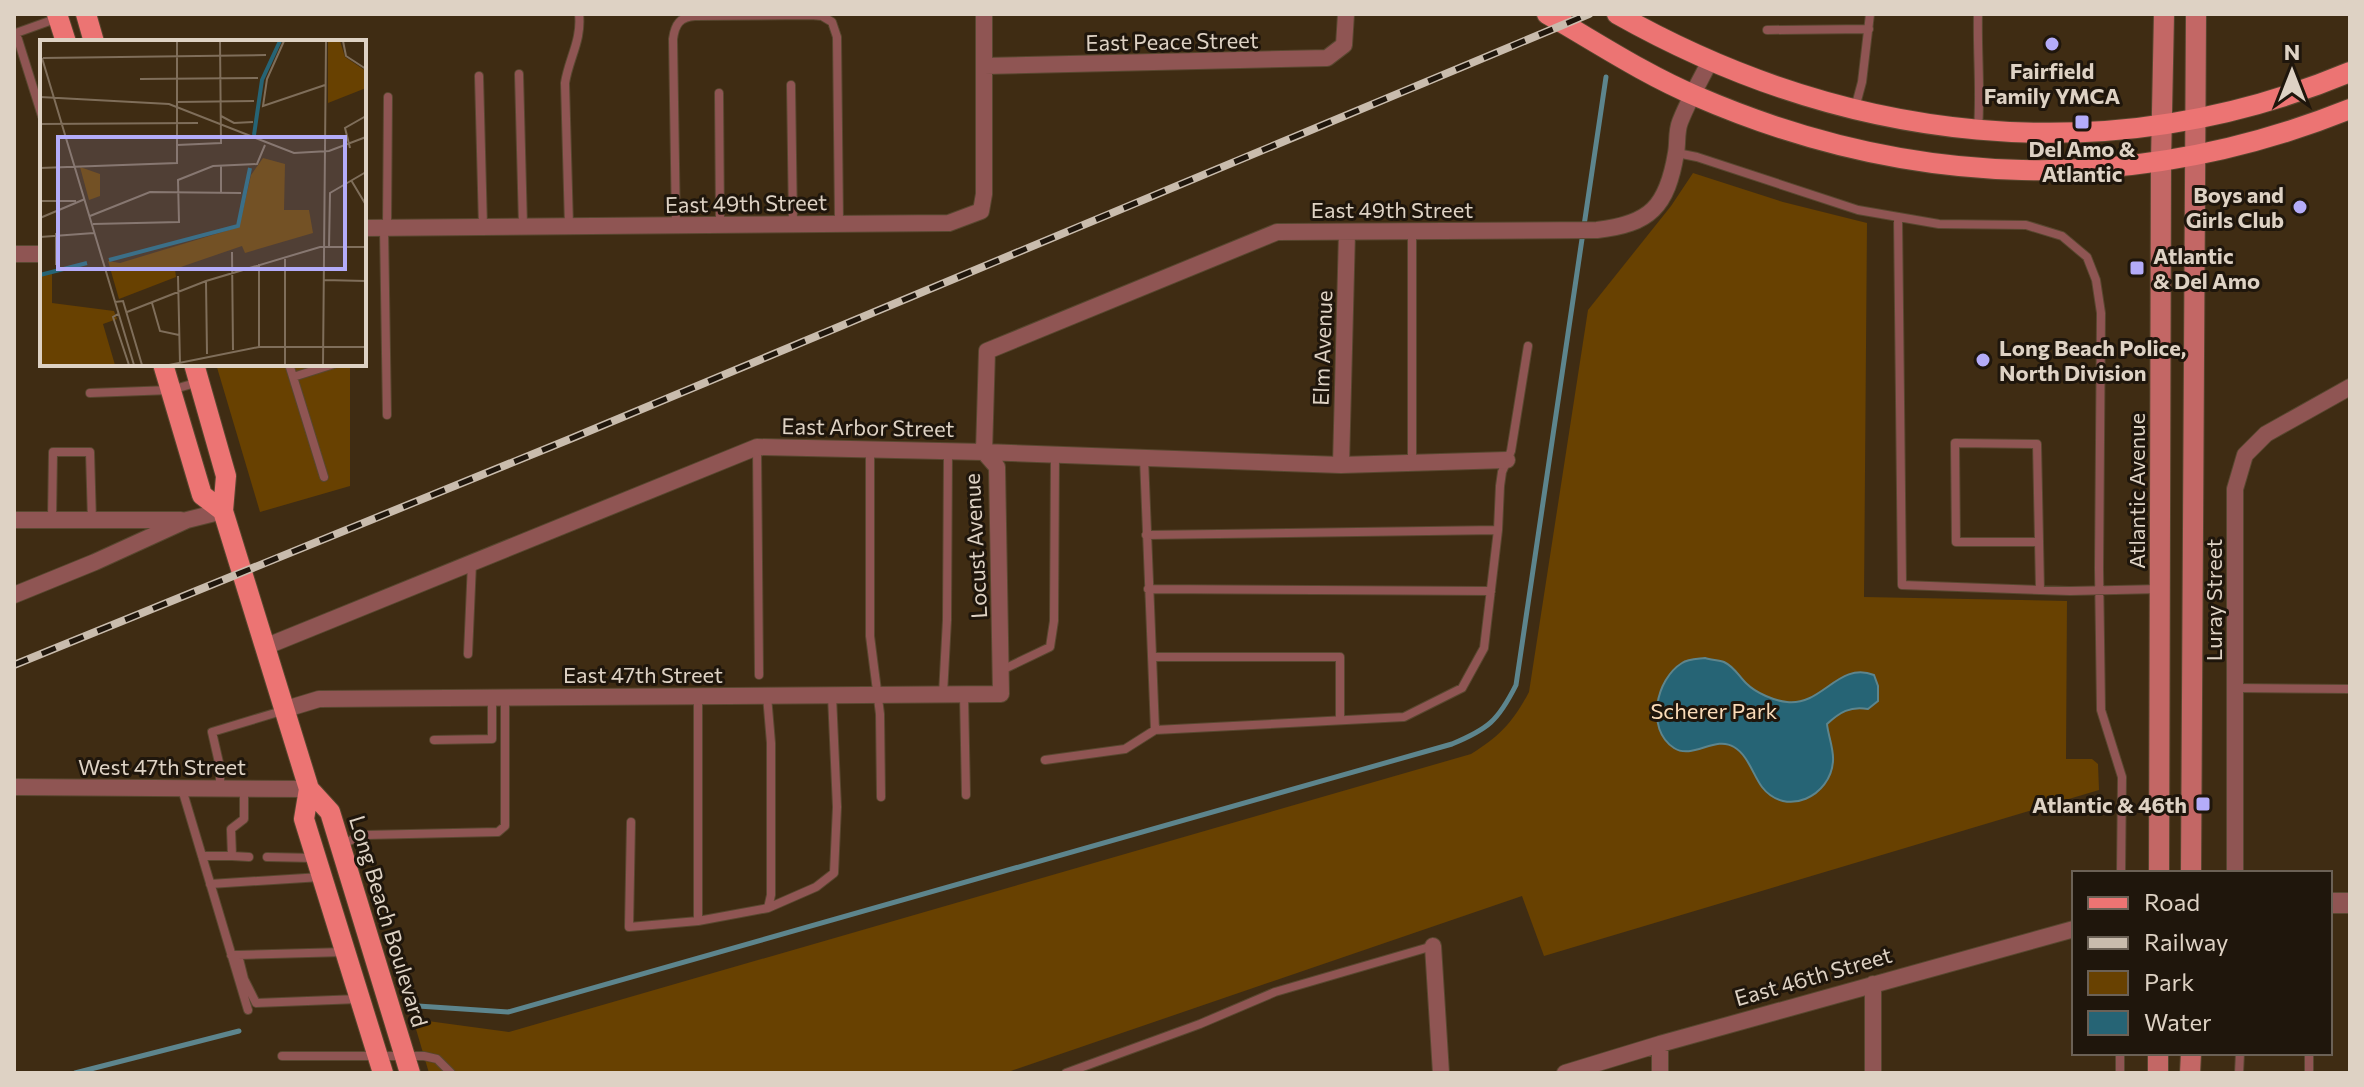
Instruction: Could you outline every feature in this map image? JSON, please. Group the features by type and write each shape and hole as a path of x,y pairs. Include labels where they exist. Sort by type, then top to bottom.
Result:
{"main road":[{"path":"86,14 93,40"},
{"path":"1547,14 1634,65 1693,95 1753,119 1826,142 1892,157 1951,165 2045,172 2122,167 2195,155 2288,130 2350,109"},
{"path":"1617,14 1710,61 1760,82 1854,111 1945,128 2077,131 2161,125 2268,101 2350,72"},
{"name":"Atlantic Avenue","path":"2159,871 2164,14"},
{"path":"2191,871 2196,14"},
{"path":"58,16 65,40"},
{"name":"Long Beach Boulevard","path":"164,366 202,495 223,511"},
{"name":"Long Beach Boulevard","path":"197,373 226,476 223,511 309,789 304,819 380,1064"},
{"name":"Long Beach Boulevard","path":"309,789 330,812 408,1064"}],"street":[{"path":"984,14 984,66"},
{"name":"East Peace Street","path":"984,66 1327,58 1344,45 1346,14"},
{"name":"East 49th Street","path":"987,351 1277,232 1597,230 1638,222 1652,211 1664,194 1676,153 1679,125 1710,61"},
{"name":"East 49th Street","path":"366,228 949,223 981,211 984,194 984,66"},
{"name":"Elm Avenue","path":"1341,465 1347,232"},
{"path":"14,254 40,254"},
{"name":"Locust Avenue","path":"987,351 984,452 997,467 1001,694"},
{"name":"Luray Street","path":"2235,871 2235,489 2240,465 2245,455 2266,434 2350,387"},
{"name":"East Arbor Street","path":"267,646 757,447 1341,465 1507,460"},
{"path":"14,595 187,520 223,511"},
{"path":"14,520 187,520"},
{"name":"East 47th Street","path":"286,709 319,699 1001,694"},
{"name":"West 47th Street","path":"14,787 309,789"},
{"name":"East 46th Street","path":"1565,1073 2072,930"},
{"path":"1433,946 1441,1073"},
{"path":"1873,984 1873,1073"},
{"path":"1660,1044 1660,1073"}],"lane":[{"path":"569,227 565,83 568,61 577,49 581,27 579,14"},
{"path":"1854,111 1862,82 1870,14"},
{"path":"1978,14 1977,59 1981,92 1978,130"},
{"path":"676,226 674,31 681,19 710,15 811,15 827,18 836,27 839,224"},
{"path":"40,110 16,33 58,16"},
{"path":"1767,30 1869,29"},
{"path":"519,74 523,227"},
{"path":"479,76 483,228"},
{"path":"791,85 793,225"},
{"path":"719,93 720,225"},
{"path":"387,415 385,228 388,97"},
{"path":"1676,153 1697,157 1858,210 1939,224 2026,225 2062,236 2087,257 2096,280 2101,313 2101,710 2122,777 2121,871"},
{"path":"1898,217 1902,585 2040,590 2160,589"},
{"path":"1412,231 1412,462"},
{"path":"1045,760 1125,749 1155,730 1404,717 1462,688 1484,648 1500,486 1511,451 1528,346"},
{"path":"290,366 324,477"},
{"path":"293,377 328,366"},
{"path":"90,393 171,390 197,373"},
{"path":"2039,542 1956,542 1955,443 2037,444 2040,590"},
{"path":"757,447 759,675"},
{"path":"870,449 870,636 880,714 881,797"},
{"path":"943,694 947,620 948,451"},
{"path":"52,520 53,452 90,452 92,521"},
{"path":"1002,670 1050,647 1054,621 1055,454"},
{"path":"1144,457 1155,730"},
{"path":"1146,535 1498,530"},
{"path":"468,654 472,563"},
{"path":"1148,589 1491,591"},
{"path":"1152,657 1340,657 1340,720"},
{"path":"2235,688 2350,689"},
{"path":"964,694 966,795"},
{"path":"767,695 771,743 768,908"},
{"path":"631,822 629,927 698,921 768,908 816,887 834,873 837,807 832,695"},
{"path":"698,696 698,921"},
{"path":"434,740 492,739 499,697"},
{"path":"341,844 365,835 498,832 505,826 499,697"},
{"path":"220,789 220,767 212,732 286,709"},
{"path":"232,856 231,829 244,819 244,788"},
{"path":"182,789 210,884 244,979 256,1003 360,999"},
{"path":"202,856 249,857"},
{"path":"267,857 319,867"},
{"path":"210,884 319,867"},
{"path":"1066,1073 1200,1024 1275,992 1433,946"},
{"path":"235,955 345,952"},
{"path":"235,955 248,1010"},
{"path":"282,1056 380,1064 408,1064 437,1059 451,1073"}],"green space":[{"name":"Scherer Park","path":"1693,173 1783,202 1867,223 1864,597 2067,601 2066,759 2092,759 2098,764 2099,790 1544,956 1522,896 1005,1073 429,1073 413,1019 509,1032 1471,754 1481,747 1505,728 1529,692 1588,310 1671,206"},
{"path":"217,366 350,366 350,486 260,512"}],"water":[{"path":"1705,658 1724,662 1755,690 1787,702 1811,698 1850,674 1861,672 1874,675 1878,701 1868,709 1846,711 1827,724 1833,761 1824,784 1806,799 1783,801 1762,787 1747,760 1734,747 1719,744 1681,751 1665,740 1659,729 1657,704 1666,680 1682,663"}],"waterway":[{"path":"418,1006 508,1012 1452,744 1475,734 1491,722 1516,685 1606,77"},
{"path":"75,1073 239,1031"}],"railway":[{"path":"14,665 570,439 1589,14"}],"place":[{"name":"Fairfield Family YMCA","path":"2052,44"},
{"name":"Del Amo & Atlantic","path":"2082,122"},
{"name":"Boys and Girls Club","path":"2300,207"},
{"name":"Atlantic & Del Amo","path":"2137,268"},
{"name":"Long Beach Police, North Division","path":"1983,360"},
{"name":"Atlantic & 46th","path":"2203,804"}]}
